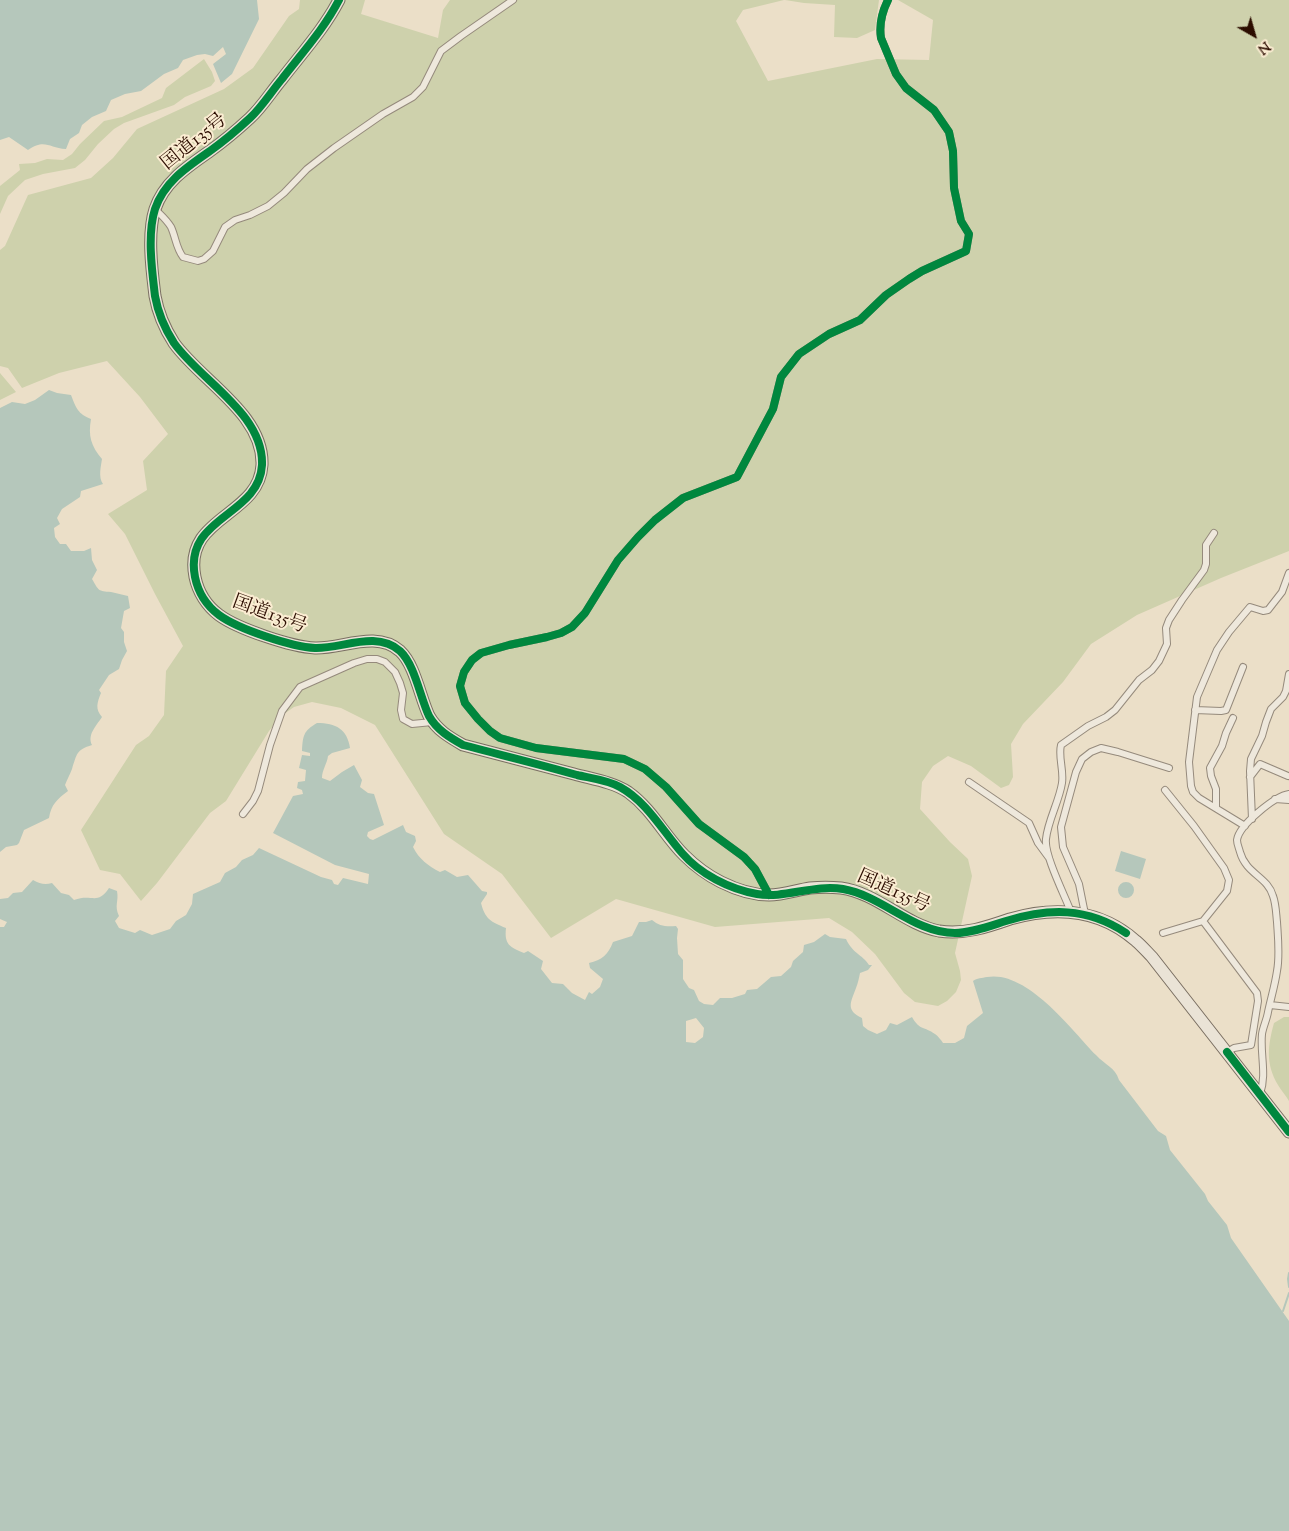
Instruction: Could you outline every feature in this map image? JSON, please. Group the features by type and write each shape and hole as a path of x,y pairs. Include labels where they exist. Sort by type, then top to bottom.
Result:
{"highway":[{"name":"国道135号","path":"339,0 319,32 252,116 233,134 187,166 173,179 162,193 152,220 151,242 156,299 164,327 176,345 247,421 255,435 261,453 262,468 252,491 244,501 208,530 198,543 193,569 196,585 210,608 232,624 289,643 312,648 329,648 364,641 389,644 400,651 410,666 422,702 432,722 445,735 463,745 618,786 641,802 683,854 702,871 740,890 769,895 810,888 842,888 858,893 930,928 954,933 970,931 1044,911 1085,914 1117,927 1137,941 1158,965 1289,1132"}],"street":[{"path":"155,209 170,226 175,236 177,249 183,257 198,261 204,259 213,251 225,227 235,220 268,206 284,193 307,169 334,148 383,114 413,97 423,87 441,51 513,0"},
{"path":"769,895 755,869 744,857 699,824 666,787 645,769 624,759 536,748 500,738 478,719 465,702 460,686 464,672 472,660 481,653 509,645 547,638 561,633 572,626 585,614 618,560 638,536 655,520 683,498 737,477 773,409 781,377 800,354 829,334 860,320 886,295 916,275 966,251 969,234 961,221 954,188 953,151 949,132 934,110 906,88 896,74 881,38 882,11 888,0"},
{"path":"1071,912 1046,844 1062,782 1061,745 1088,726 1106,717 1159,661 1167,644 1166,628 1169,620 1204,570 1206,564 1206,544 1214,533"},
{"path":"1245,826 1196,796 1191,786 1189,762 1197,697 1217,650 1229,632 1250,607 1263,611 1268,610 1282,592 1289,573"},
{"path":"243,814 258,791 270,744 282,712 300,686 354,663 367,659 377,659 385,662 395,672 400,683 402,692 402,720 412,724 432,722"},
{"path":"1195,710 1226,710 1243,667"},
{"path":"1252,819 1251,759 1272,709 1286,691 1289,674"},
{"path":"1216,807 1216,789 1210,768 1222,746 1233,718"},
{"path":"1085,914 1079,884 1064,847 1062,827 1076,772 1082,759 1101,748 1168,768"},
{"path":"1250,777 1260,764 1288,776"},
{"path":"969,782 1029,823 1038,843 1051,860"},
{"path":"1163,933 1203,921 1227,891 1228,880 1227,874 1194,826 1165,790"},
{"path":"1260,1094 1264,1074 1262,1035 1278,970 1279,954 1275,902 1273,893 1248,868 1242,859 1237,841 1245,826 1252,819 1275,799 1283,794 1289,794"},
{"path":"1275,799 1289,800"},
{"path":"1203,921 1256,993 1258,1001 1250,1045 1234,1048 1227,1052"},
{"path":"1270,1005 1289,1007"}],"green space":[{"path":"300,0 365,0 361,14 438,38 443,10 450,0 784,0 743,10 736,21 768,81 877,59 929,60 933,20 898,0 1289,0 1289,551 1221,578 1137,615 1091,644 1063,682 1023,724 1011,744 1013,777 1009,785 1001,788 971,766 948,756 933,766 922,782 920,809 968,859 972,876 955,953 961,980 956,992 947,1001 938,1006 915,1002 904,993 875,954 852,932 829,918 715,927 616,899 551,938 502,874 444,834 375,725 341,708 312,702 294,707 281,716 269,731 226,801 210,813 141,901 120,874 100,870 81,830 136,745 149,736 164,715 166,671 183,646 125,534 108,514 147,490 143,461 168,434 140,397 107,361 59,373 22,388 8,368 0,366 0,250 5,246 28,195 91,178 113,158 137,129 224,89 253,68 289,16 299,9"},
{"path":"785,0 879,0 875,30 857,38 834,37 835,5"},
{"path":"204,59 215,81 211,86 185,97 174,105 124,123 114,129 75,168 43,174 25,180 8,196 0,214 0,186 20,170 19,164 35,163 47,159 63,160 72,154 104,121 122,117 162,98 166,88"},
{"path":"0,373 16,392 0,400"},
{"path":"1284,1017 1289,1017 1289,1101 1278,1085 1269,1062 1270,1039 1274,1023"}],"shaded area":[{"path":"0,0 257,0 259,19 232,74 221,83 213,64 226,54 223,47 213,56 197,55 183,60 178,68 164,74 141,91 125,94 111,100 106,111 92,117 82,125 79,133 70,139 66,149 43,144 28,150 9,137 0,140"},
{"path":"49,390 71,395 78,410 91,419 91,440 95,450 102,459 100,475 103,484 81,491 80,497 62,509 57,518 60,524 54,528 55,537 60,544 66,544 71,551 84,551 91,548 92,560 97,570 92,579 98,588 101,591 128,596 130,608 124,611 121,628 124,632 124,642 127,651 119,669 109,675 99,690 101,693 98,709 102,717 91,734 92,745 80,751 76,756 65,785 68,791 55,803 49,818 24,830 17,845 6,847 0,852 0,408 12,402 25,404 35,400"},
{"path":"317,723 330,724 340,728 346,736 350,748 328,756 322,778 330,781 354,765 362,780 360,787 368,793 374,794 384,825 368,832 367,836 373,840 403,825 406,832 415,836 416,841 413,847 421,859 428,865 440,872 445,870 457,877 468,875 482,891 487,892 481,903 484,913 496,924 506,928 506,938 509,945 524,953 528,951 543,961 541,969 552,983 563,984 572,993 585,1000 589,992 592,994 600,987 603,979 590,968 589,963 604,956 613,942 632,936 639,922 652,920 663,926 676,926 678,929 678,954 683,960 683,979 689,988 694,990 699,1001 704,1004 713,1005 720,998 732,998 745,994 747,990 757,989 771,977 781,976 803,952 804,945 814,942 825,934 830,937 846,939 869,965 872,965 868,970 860,973 851,1002 851,1009 862,1018 863,1026 877,1034 886,1030 890,1023 897,1025 912,1017 917,1024 935,1034 943,1043 955,1043 964,1038 967,1026 983,1013 973,981 981,978 1002,977 1032,992 1047,1004 1112,1069 1158,1131 1166,1136 1170,1150 1227,1225 1231,1238 1289,1321 1289,1531 0,1531 0,927 4,927 7,922 0,919 0,899 8,898 13,893 22,892 33,880 42,884 52,883 61,893 69,895 74,900 97,898 109,888 117,891 119,916 115,921 119,928 135,933 140,930 152,935 170,929 176,921 186,915 192,904 193,894 220,882 225,873 236,867 242,860 253,855 259,848 321,877 332,880 334,884 338,885 343,878 368,884 369,874 335,865 273,833 293,796 303,794 302,790 297,788 298,782 305,781 306,770 299,768 302,755 310,756 310,753 302,751 303,738 309,729","holes":["696,1018 704,1028 703,1037 695,1043 686,1042 686,1021"]},
{"path":"1121,851 1146,859 1140,879 1115,871"},
{"path":"1126,882 1132,884 1134,890 1132,896 1126,898 1120,896 1118,890 1120,884"}],"waterway":[{"path":"1289,1273 1289,1287"},
{"path":"1283,1311 1289,1293"}],"cycle path":[{"path":"339,0 320,31 254,114 177,176 164,191 155,209 151,230 151,252 155,296 165,326 174,343 186,357 242,414 253,430 260,447 262,465 258,482 249,496 210,528 200,541 194,557 196,583 211,607 219,615 239,626 305,647 325,648 370,641 391,645 400,651 410,664 429,716 448,736 463,745 605,781 620,787 630,793 646,808 682,853 697,868 716,880 746,892 778,895 821,888 843,889 872,899 926,927 955,933 968,932 1022,917 1053,912 1068,912 1097,918 1126,933"},
{"path":"769,895 755,869 744,857 699,824 666,787 645,769 624,759 536,748 500,738 490,731 465,703 460,686 464,672 472,660 481,653 547,637 572,627 585,613 618,560 655,520 683,498 737,477 773,409 781,377 799,354 829,334 860,320 886,295 909,279 966,251 969,234 961,221 954,188 953,151 949,132 934,110 906,88 896,74 881,38 880,28 888,0"},
{"path":"1227,1052 1289,1132"}]}
